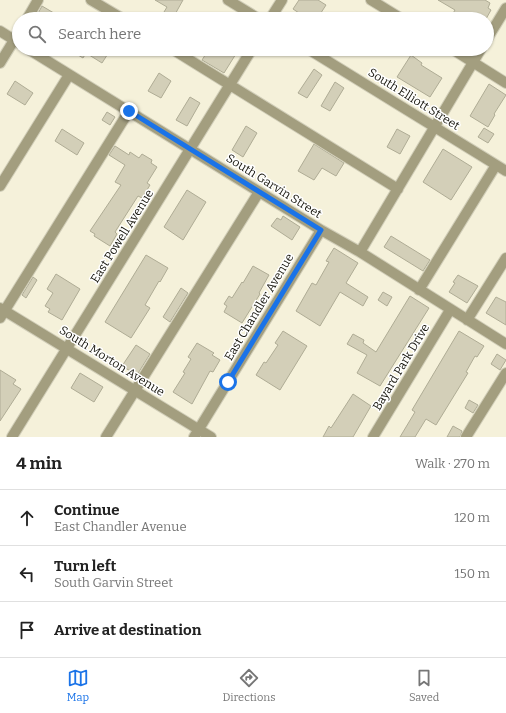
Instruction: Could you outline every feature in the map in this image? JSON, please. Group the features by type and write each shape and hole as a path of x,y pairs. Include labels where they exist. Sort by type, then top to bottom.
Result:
{"street":[{"path":"31,12 38,0"},
{"path":"91,0 111,12"},
{"path":"228,0 248,12"},
{"path":"274,12 282,0"},
{"path":"370,0 390,12"},
{"path":"494,28 506,8"},
{"path":"0,31 12,36"},
{"path":"0,63 12,45"},
{"name":"South Garvin Street","path":"39,56 321,230 360,252 506,344"},
{"path":"183,56 398,189"},
{"name":"East Powell Avenue","path":"12,437 248,56"},
{"name":"South Elliott Street","path":"319,56 506,171"},
{"path":"463,56 506,82"},
{"path":"360,252 477,56"},
{"path":"0,186 69,75"},
{"path":"2,312 129,111"},
{"path":"419,290 496,165"},
{"path":"106,437 259,192"},
{"name":"East Chandler Avenue","path":"196,433 321,230"},
{"path":"468,320 506,258"},
{"name":"Bayard Park Drive","path":"373,437 450,310"},
{"name":"South Morton Avenue","path":"2,312 67,349 135,391 196,433 211,437"},
{"path":"466,437 506,373"}],"building":[{"path":"155,0 183,0 176,12 164,12 167,7"},
{"path":"299,0 318,0 326,5 322,12 298,12 293,9"},
{"path":"438,0 485,0 490,3 488,8 491,10 490,12 454,12 455,10"},
{"path":"42,6 52,12 39,12"},
{"path":"91,56 106,56 102,63"},
{"path":"205,56 235,56 224,73 202,60"},
{"path":"410,56 412,56 422,63 421,65 442,78 430,97 397,77"},
{"path":"314,69 322,75 307,98 298,93"},
{"path":"159,73 171,81 161,98 148,91"},
{"path":"15,81 33,93 25,105 7,94"},
{"path":"335,82 344,88 330,111 321,106"},
{"path":"489,84 506,95 488,127 470,116"},
{"path":"190,97 200,103 187,126 176,120"},
{"path":"107,112 115,117 110,125 102,120"},
{"path":"246,126 257,133 243,157 232,150"},
{"path":"484,128 494,134 488,143 478,137"},
{"path":"62,129 84,143 77,155 55,141"},
{"path":"397,129 410,136 400,154 387,147"},
{"path":"314,144 344,163 336,176 322,168 314,180 298,171"},
{"path":"115,146 129,155 130,152 139,158 142,154 152,160 151,163 157,167 147,183 150,185 142,198 138,196 115,232 117,234 110,246 94,236 95,234 90,231 121,185 115,182 125,165 109,155"},
{"path":"443,149 472,167 451,200 423,182"},
{"path":"187,190 206,202 183,240 164,227"},
{"path":"283,216 300,227 292,240 271,226 277,218 281,220"},
{"path":"391,236 430,260 423,271 384,247"},
{"path":"334,248 358,263 346,283 368,297 363,306 340,292 320,326 296,311 312,283 316,285 329,262 326,261"},
{"path":"146,255 168,268 145,305 150,308 131,338 105,322"},
{"path":"253,266 269,275 259,293 260,294 242,323 224,312 227,306 224,304 229,296 232,298"},
{"path":"56,274 80,289 62,320 48,312 50,309 45,306 53,293 47,289"},
{"path":"458,275 478,286 467,303 449,292"},
{"path":"33,277 37,280 26,298 22,295"},
{"path":"181,288 188,293 170,322 163,317"},
{"path":"383,292 392,297 387,306 378,300"},
{"path":"410,296 429,308 380,386 357,373 367,355 347,344 353,334 364,340 363,343 376,352"},
{"path":"496,297 506,302 506,325 486,313"},
{"path":"283,331 307,346 280,390 256,375 264,362 266,363 278,345 275,343"},
{"path":"459,331 484,346 477,357 475,356 466,372 468,373 436,425 426,419 415,437 400,437 415,412 412,410"},
{"path":"197,343 214,353 212,355 220,360 213,372 210,371 192,404 173,392 185,373 183,372 191,359 188,357"},
{"path":"136,345 150,354 137,375 122,366"},
{"path":"497,354 506,360 500,370 491,364"},
{"path":"0,370 16,380 13,384 21,389 0,421"},
{"path":"80,373 103,387 94,402 71,388"},
{"path":"353,394 371,406 353,437 323,437 329,426 331,428"},
{"path":"469,400 478,405 473,413 465,408"},
{"path":"453,426 462,431 460,437 447,437"}],"route":[{"path":"129,111 321,230 228,382"}]}
